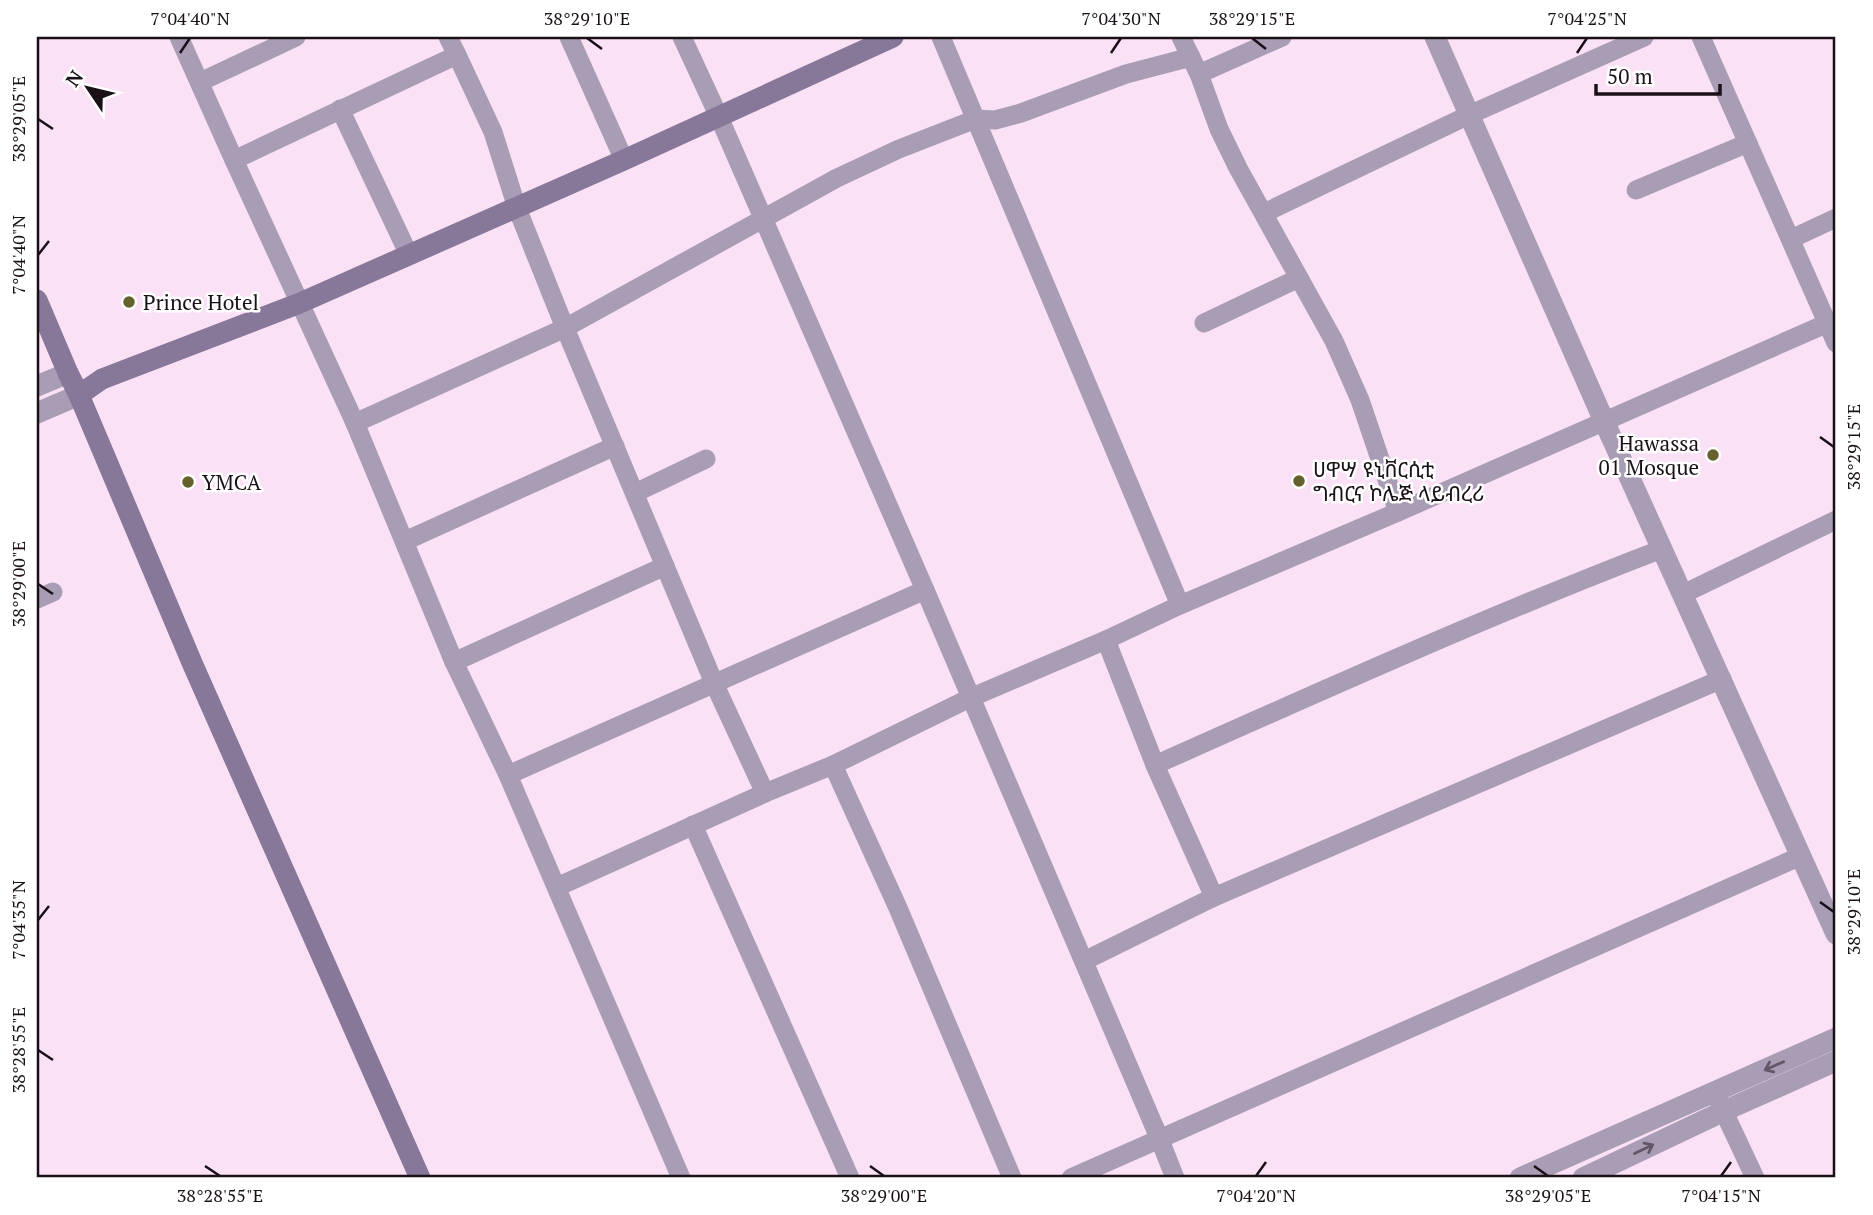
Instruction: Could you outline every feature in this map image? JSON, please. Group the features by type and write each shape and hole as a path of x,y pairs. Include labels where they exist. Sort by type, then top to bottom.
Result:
{"main road":[{"path":"79,395 102,379 300,303 409,256 893,37"},
{"path":"37,300 193,665 420,1178"},
{"path":"68,373 102,379"}],"street":[{"path":"179,37 355,423 454,662 508,775 681,1178"},
{"path":"200,82 296,37"},
{"path":"448,37 493,132 517,208 565,328 714,683 765,793"},
{"path":"569,37 624,160"},
{"path":"682,37 925,590 1175,1178"},
{"path":"942,37 1180,605"},
{"path":"1181,37 1238,168 1334,341 1360,400 1398,512"},
{"path":"355,423 565,328 837,178 886,155 975,119 995,120 1021,113 1126,74 1195,66 1282,37"},
{"path":"1435,37 1604,421 1836,934"},
{"path":"1264,213 1469,115 1644,37"},
{"path":"1701,37 1836,342"},
{"path":"234,160 457,55"},
{"path":"340,109 409,256"},
{"path":"1636,190 1748,143"},
{"path":"1791,239 1836,218"},
{"path":"1204,323 1299,278"},
{"path":"556,887 833,765 970,698 1828,323"},
{"path":"37,386 68,373"},
{"path":"37,413 79,395"},
{"path":"405,541 615,446"},
{"path":"635,493 706,459"},
{"path":"1683,594 1836,520"},
{"path":"1155,765 1396,657 1559,588 1662,549"},
{"path":"454,662 665,566"},
{"path":"508,775 925,590"},
{"path":"1106,640 1155,765 1214,897"},
{"path":"1084,961 1214,897 1722,679"},
{"path":"833,765 898,908 1012,1178"},
{"path":"693,825 850,1178"},
{"path":"1071,1178 1801,856"},
{"path":"1576,1154 1585,1178 1836,1038"},
{"path":"1520,1178 1576,1154 1719,1101 1836,1061"},
{"path":"1719,1101 1755,1178"}],"place":[{"name":"Prince Hotel","path":"129,302"},
{"name":"Hawassa 01 Mosque","path":"1713,455"},
{"name":"ሀዋሣ ዩኒቨርሲቲ ግብርና ኮሌጅ ላይብረሪ","path":"1299,481"},
{"name":"YMCA","path":"188,482"}]}
